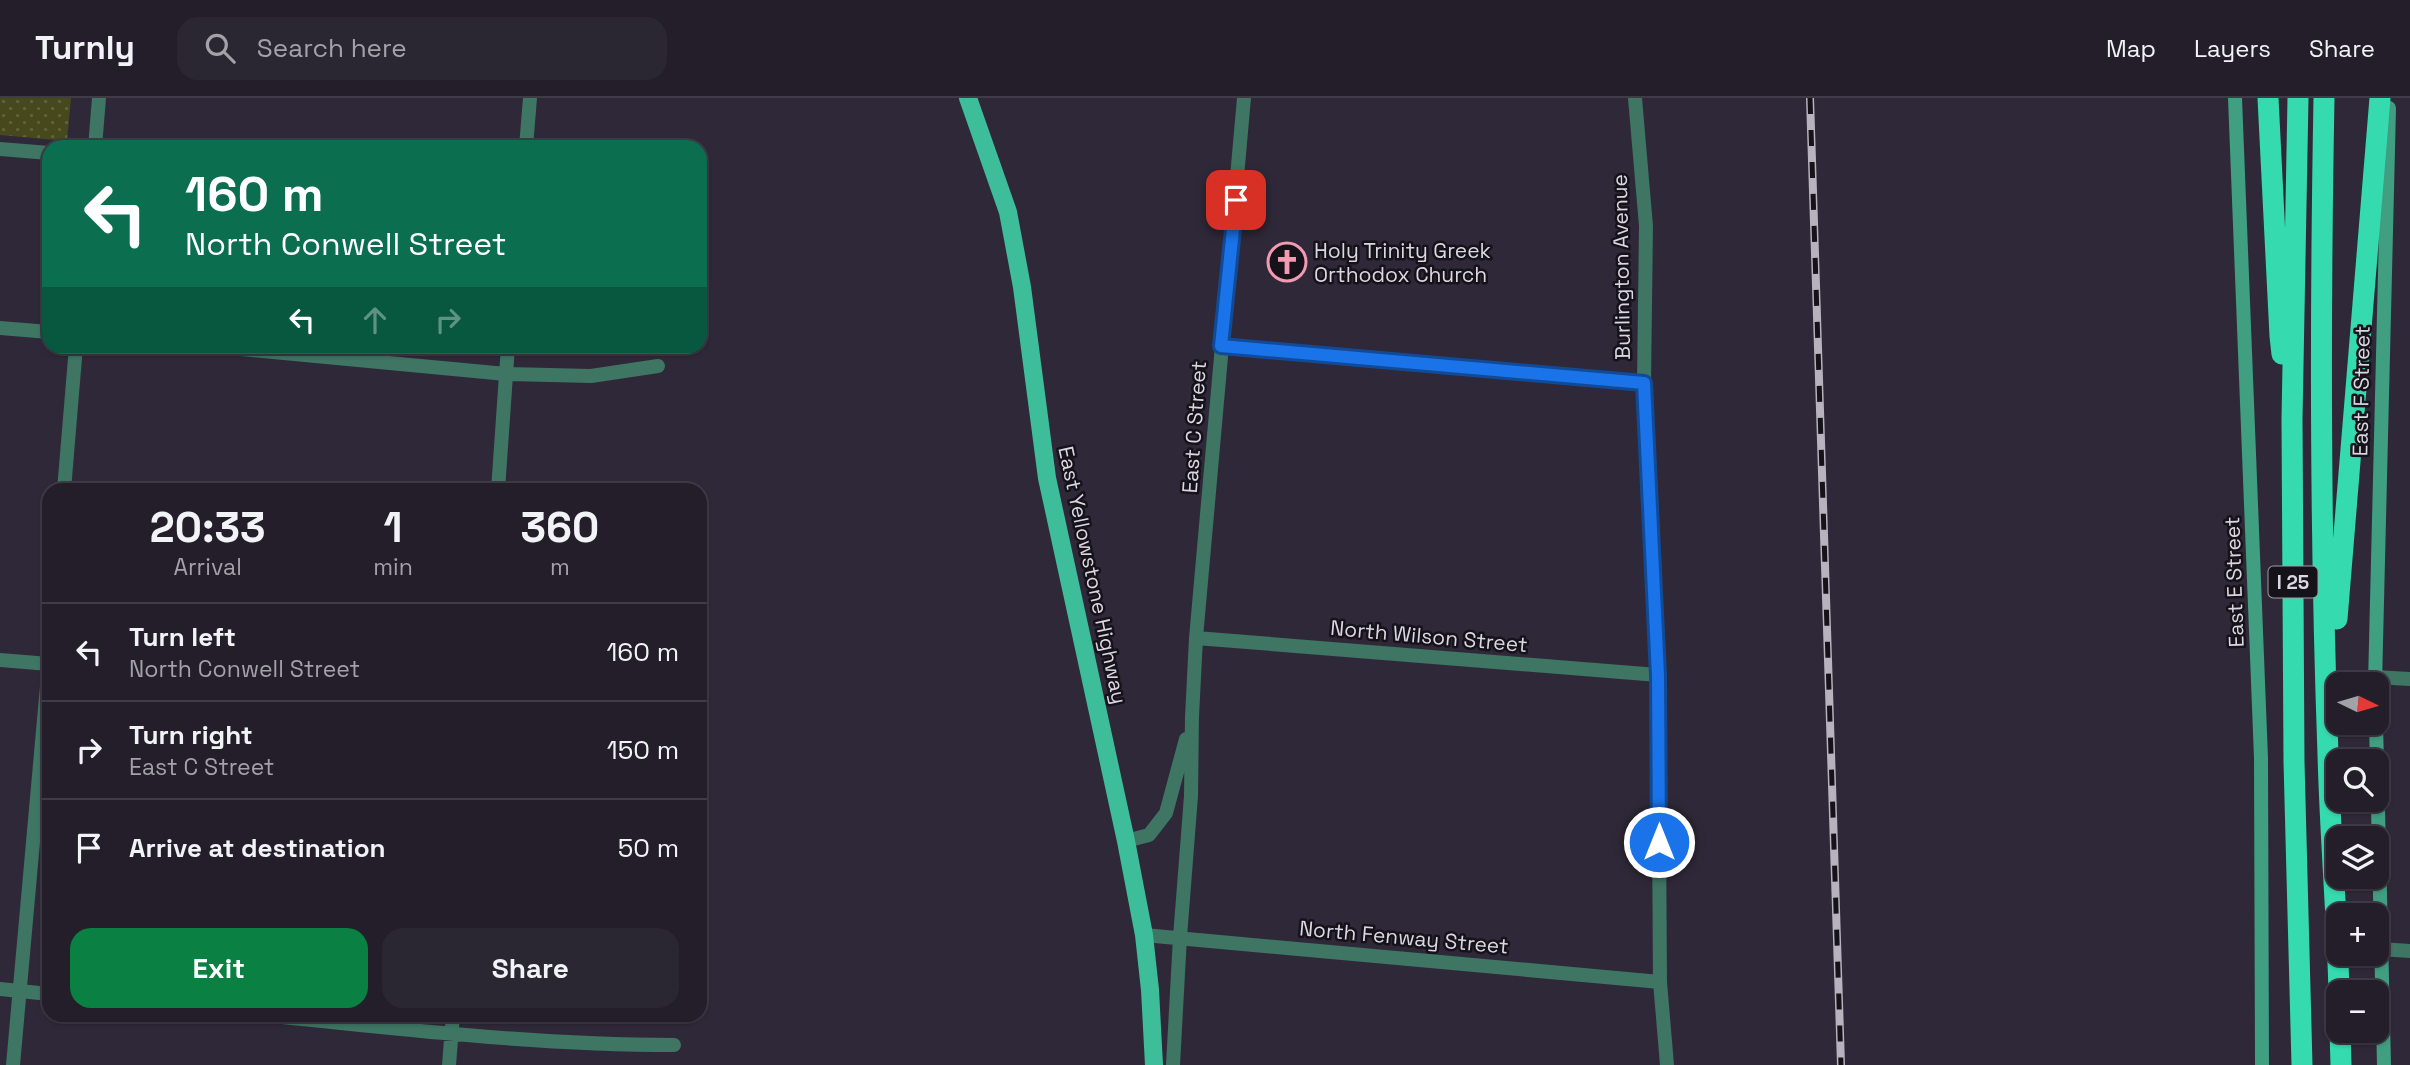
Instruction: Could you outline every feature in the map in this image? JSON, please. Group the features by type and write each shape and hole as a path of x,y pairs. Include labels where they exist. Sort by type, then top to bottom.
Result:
{"highway":[{"path":"2268,98 2280,336 2292,419"},
{"name":"I 25","path":"2298,98 2292,419 2294,762 2302,1065"},
{"name":"I 25","path":"2324,98 2320,416 2328,749"},
{"path":"2328,749 2338,591 2380,98"},
{"name":"I 25","path":"2331,812 2339,980"},
{"path":"2340,1043 2341,1065"}],"main road":[{"name":"East Yellowstone Highway","path":"968,98 1007,212 1022,287 1047,478 1144,935 1154,1065"},
{"name":"East E Street","path":"2235,98 2261,758 2262,1065"},
{"name":"East F Street","path":"2375,672 2389,98"},
{"path":"2376,735 2379,903"},
{"path":"2381,966 2384,1065"}],"street":[{"path":"96,140 99,98"},
{"path":"527,140 530,98"},
{"name":"East C Street","path":"1173,1065 1191,796 1196,638 1244,98"},
{"name":"Burlington Avenue","path":"1635,98 1646,226 1644,383 1658,675 1660,982 1667,1065"},
{"path":"0,149 42,152"},
{"path":"0,328 42,331"},
{"path":"1221,346 1644,383"},
{"path":"65,483 75,354"},
{"path":"295,354 506,374 591,376 658,366"},
{"path":"498,483 507,354"},
{"name":"North Wilson Street","path":"1196,638 1658,675"},
{"path":"0,660 42,663"},
{"path":"2389,680 2410,679"},
{"name":"East C Street","path":"1126,841 1149,835 1166,813 1192,717"},
{"path":"13,1065 42,740"},
{"name":"North Fenway Street","path":"1144,935 1660,982"},
{"path":"2389,950 2410,951"},
{"path":"0,989 42,993"},
{"path":"333,1022 452,1034 620,1045 674,1045"},
{"path":"449,1065 453,1022"}],"green space":[{"path":"0,98 71,98 67,140 0,135"}],"railway":[{"path":"1810,98 1841,1065"}],"place":[{"name":"Holy Trinity Greek Orthodox Church","path":"1287,262"}],"route":[{"path":"1236,200 1221,346 1644,383 1658,675 1659,842"}]}
